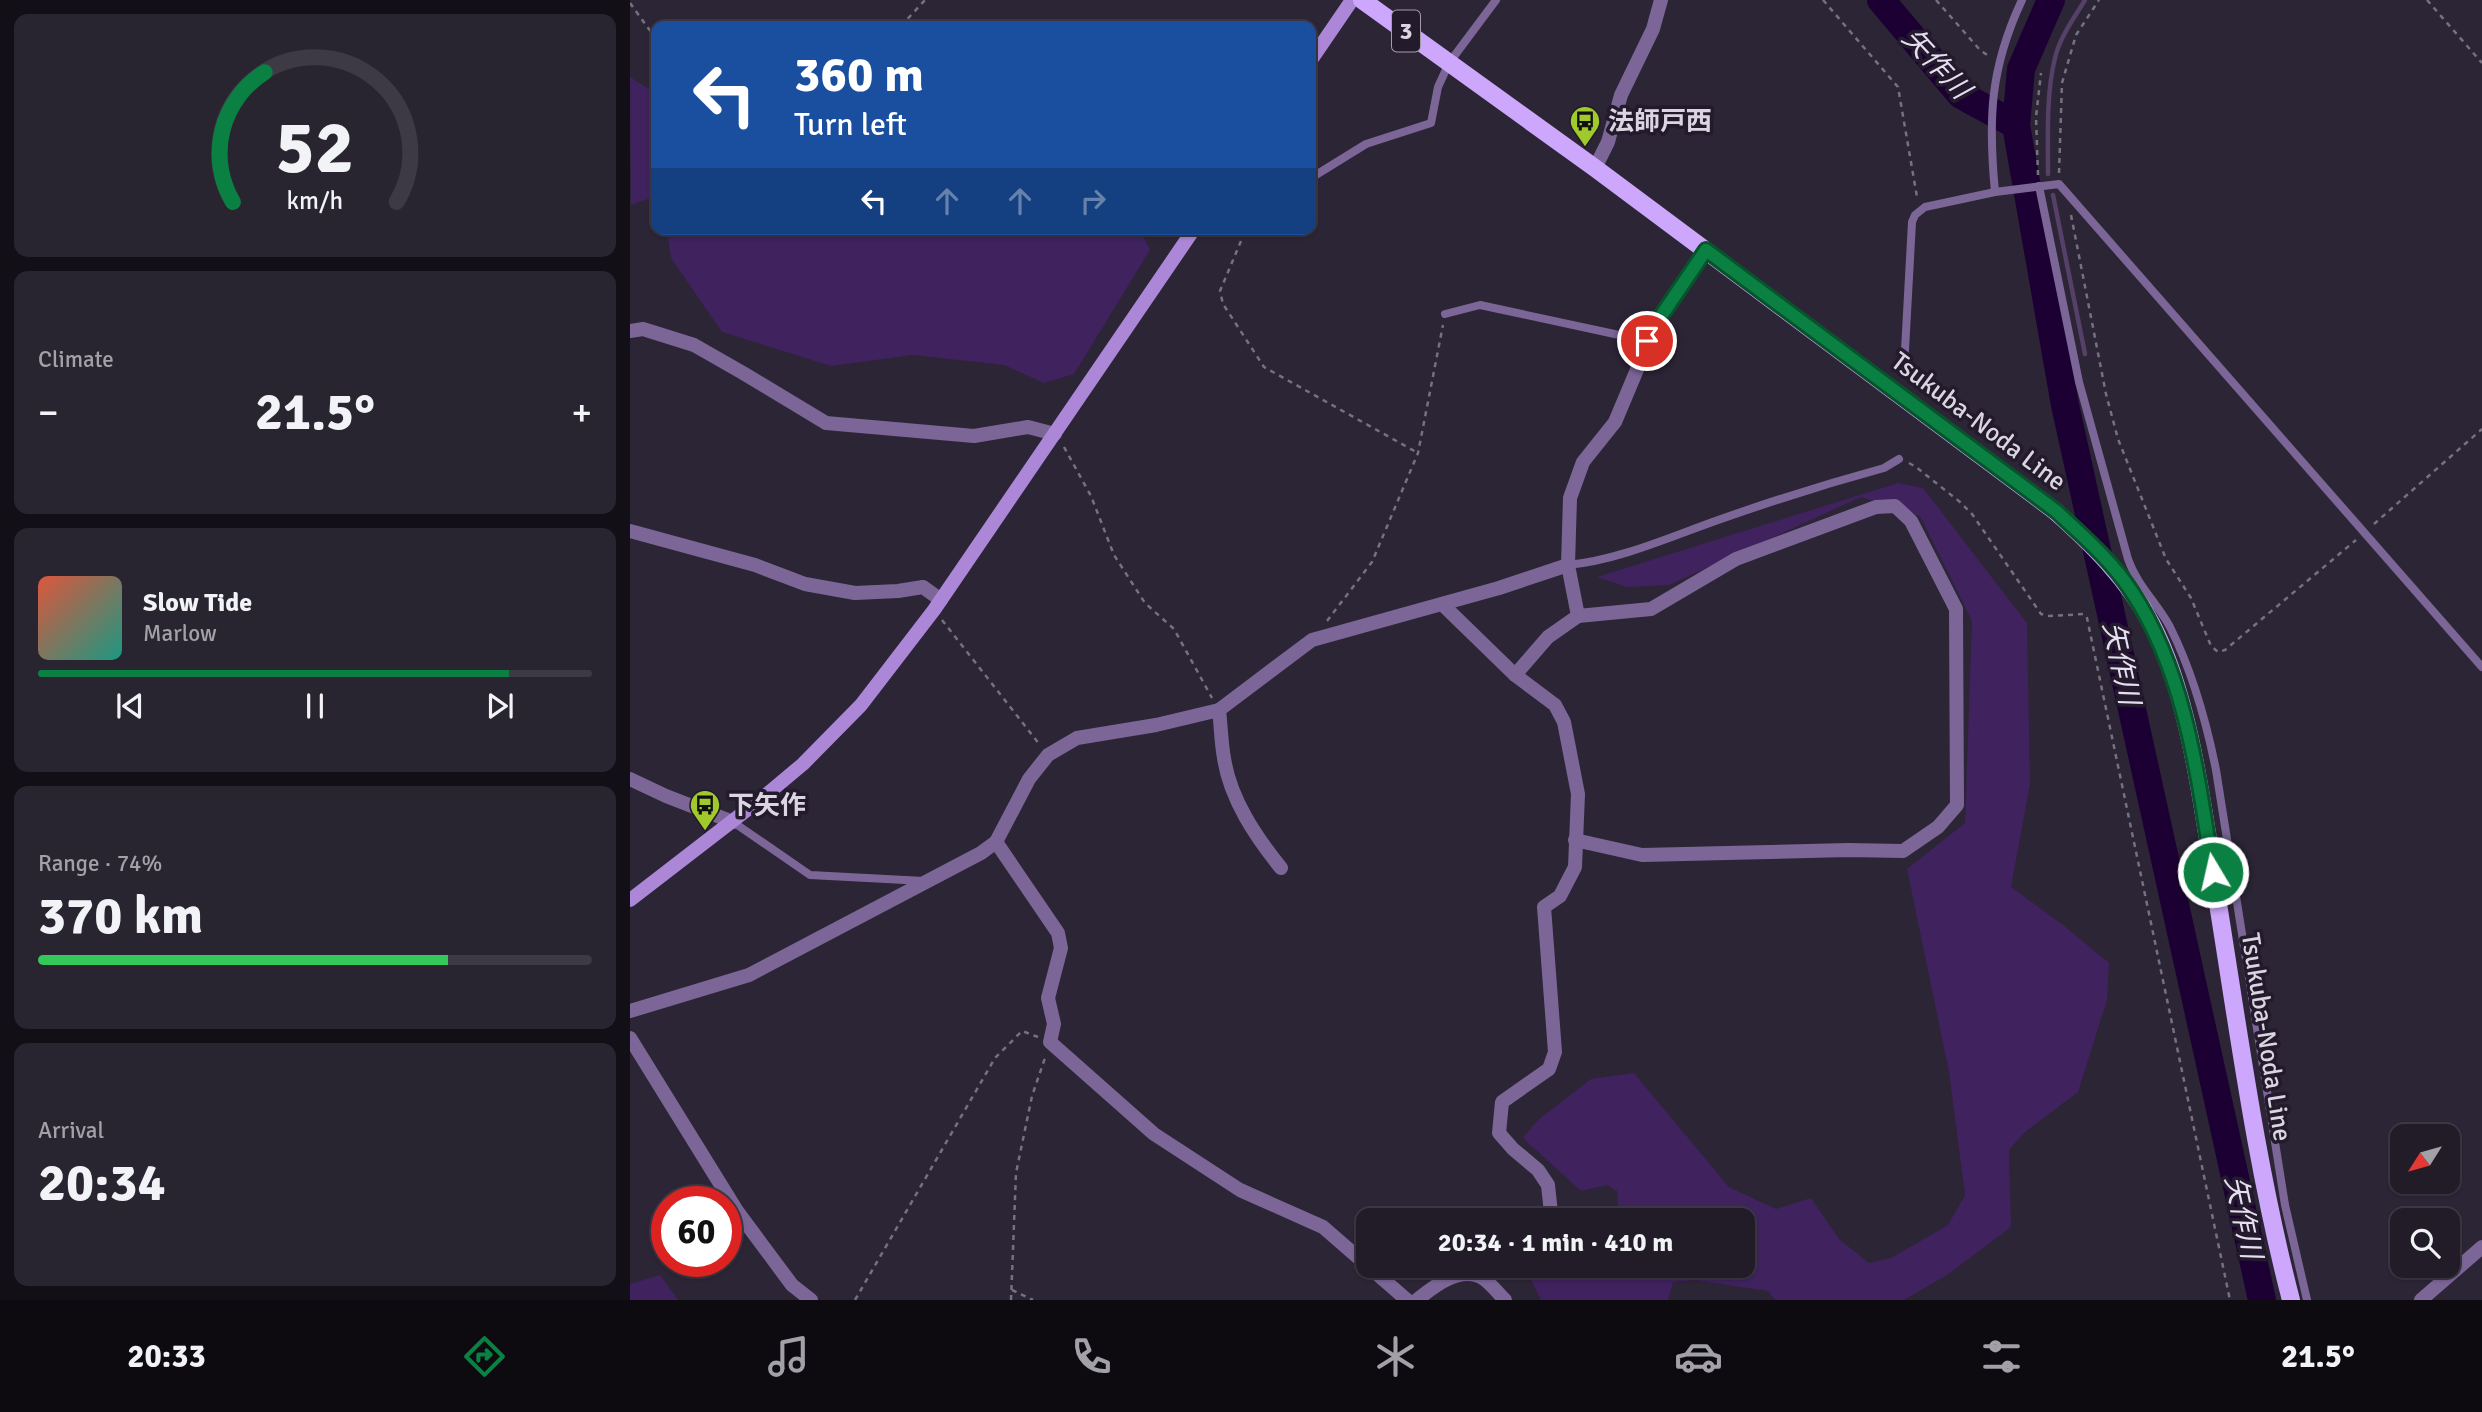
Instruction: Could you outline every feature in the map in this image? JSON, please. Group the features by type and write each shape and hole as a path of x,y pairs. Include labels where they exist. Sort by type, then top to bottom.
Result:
{"main road":[{"name":"Tsukuba-Noda Line","path":"1362,0 1595,168 2056,511 2131,584 2165,655 2193,760 2267,1197 2291,1300"}],"street":[{"path":"1316,53 1352,0"},
{"path":"1595,168 1608,142 1621,95 1653,29 1661,0"},
{"path":"630,900 733,822 803,764 887,673 937,605 1190,235"},
{"path":"1578,616 1568,565 1570,498 1583,462 1615,422 1657,322 1706,250"},
{"path":"630,331 643,329 694,345 825,423 974,436 1028,427 1055,434"},
{"path":"1516,675 1548,637 1578,616 1651,609 1736,559 1876,506 1895,506 1911,521 1956,608 1956,805 1938,827 1903,851 1642,855 1575,840"},
{"path":"630,531 755,565 805,584 855,593 923,587 937,605"},
{"path":"630,1011 748,975 981,853 996,842 1029,779 1048,755 1077,738 1156,725 1219,710 1312,640 1568,565"},
{"path":"1442,604 1516,675 1555,705 1564,722 1578,794 1574,867 1560,896 1544,907 1555,1052 1549,1069 1502,1101 1499,1133 1538,1170 1548,1185 1550,1208"},
{"path":"1219,710 1224,761 1236,798 1265,848 1281,868"},
{"path":"630,779 733,822"},
{"path":"996,842 1058,933 1061,948 1048,998 1054,1024 1050,1042 1154,1134 1240,1190 1323,1227 1407,1300"},
{"path":"630,1038 737,1211 792,1285 811,1300"},
{"path":"2421,1300 2482,1247"},
{"path":"1418,1300 1435,1285 1452,1278"},
{"path":"1483,1278 1505,1300"}],"lane":[{"path":"1316,175 1366,144 1431,122 1438,87 1449,63 1496,0"},
{"path":"1999,192 1990,132 1995,86 1998,63 2012,20 2022,0"},
{"path":"1904,368 1912,222 1919,211 1925,207 1999,192 2059,184 2482,667"},
{"path":"2036,186 2080,382 2128,559 2131,584 2168,624 2188,666 2207,723 2286,1205 2307,1300"},
{"path":"1445,314 1480,305 1647,341"},
{"path":"1568,565 1587,564 1653,543 1774,500 1884,468 1899,459"},
{"path":"733,822 810,875 925,881"}],"path":[{"path":"906,21 925,0"},
{"path":"1823,0 1898,87 1919,211"},
{"path":"1936,0 1980,50 1998,63"},
{"path":"2059,184 2062,83 2076,35 2099,0"},
{"path":"2427,0 2482,63"},
{"path":"630,3 651,32"},
{"path":"2036,186 2036,117 2041,73"},
{"path":"2073,202 2073,233 2106,394 2119,439 2166,559 2191,598 2211,646 2218,652 2225,650 2365,532 2482,429"},
{"path":"1242,235 1220,291 1223,304 1264,367 1418,453"},
{"path":"1312,640 1372,562 1418,453 1445,314"},
{"path":"1055,434 1091,496 1114,555 1145,603 1174,629 1219,710"},
{"path":"1899,459 1916,467 1972,514 2041,614 2084,614 2088,618 2230,1300"},
{"path":"937,605 1048,755"},
{"path":"855,1300 995,1058 1022,1031 1050,1042 1031,1096 1016,1173 1011,1300"},
{"path":"1012,1290 1033,1300"}],"shaded area":[{"path":"630,77 651,91 651,198 631,205"},
{"path":"670,235 1142,235 1150,250 1074,374 1044,383 1004,365 913,355 831,366 722,332 671,258"},
{"path":"1898,483 1923,488 2027,623 2030,784 2011,887 2109,963 2107,1000 2078,1092 2025,1132 2009,1150 2011,1227 1947,1275 1904,1300 1775,1300 1768,1291 1695,1280 1673,1282 1668,1300 1541,1300 1530,1278 1755,1278 1755,1208 1618,1208 1617,1191 1607,1185 1581,1191 1523,1138 1538,1120 1591,1079 1634,1073 1729,1187 1776,1209 1811,1198 1839,1239 1869,1263 1891,1258 1948,1225 1965,1195 1949,1072 1907,869 1965,823 1972,621 1920,516 1861,497 1669,585 1627,587 1597,577"},
{"path":"661,1277 678,1300 630,1300 630,1284"}],"waterway":[{"name":"矢作川","path":"1881,0 1961,95 2016,125 2065,405 2262,1300"},
{"path":"2016,125 2021,69 2051,0"},
{"path":"2048,174 2052,72 2057,50 2085,0"},
{"path":"2053,195 2085,354"}],"place":[{"name":"法師戸西","path":"1585,148"},
{"name":"下矢作","path":"705,832"}],"route":[{"path":"1647,341 1706,250 2056,511 2103,556 2132,591 2151,623 2165,655 2193,760 2213,872"}]}
